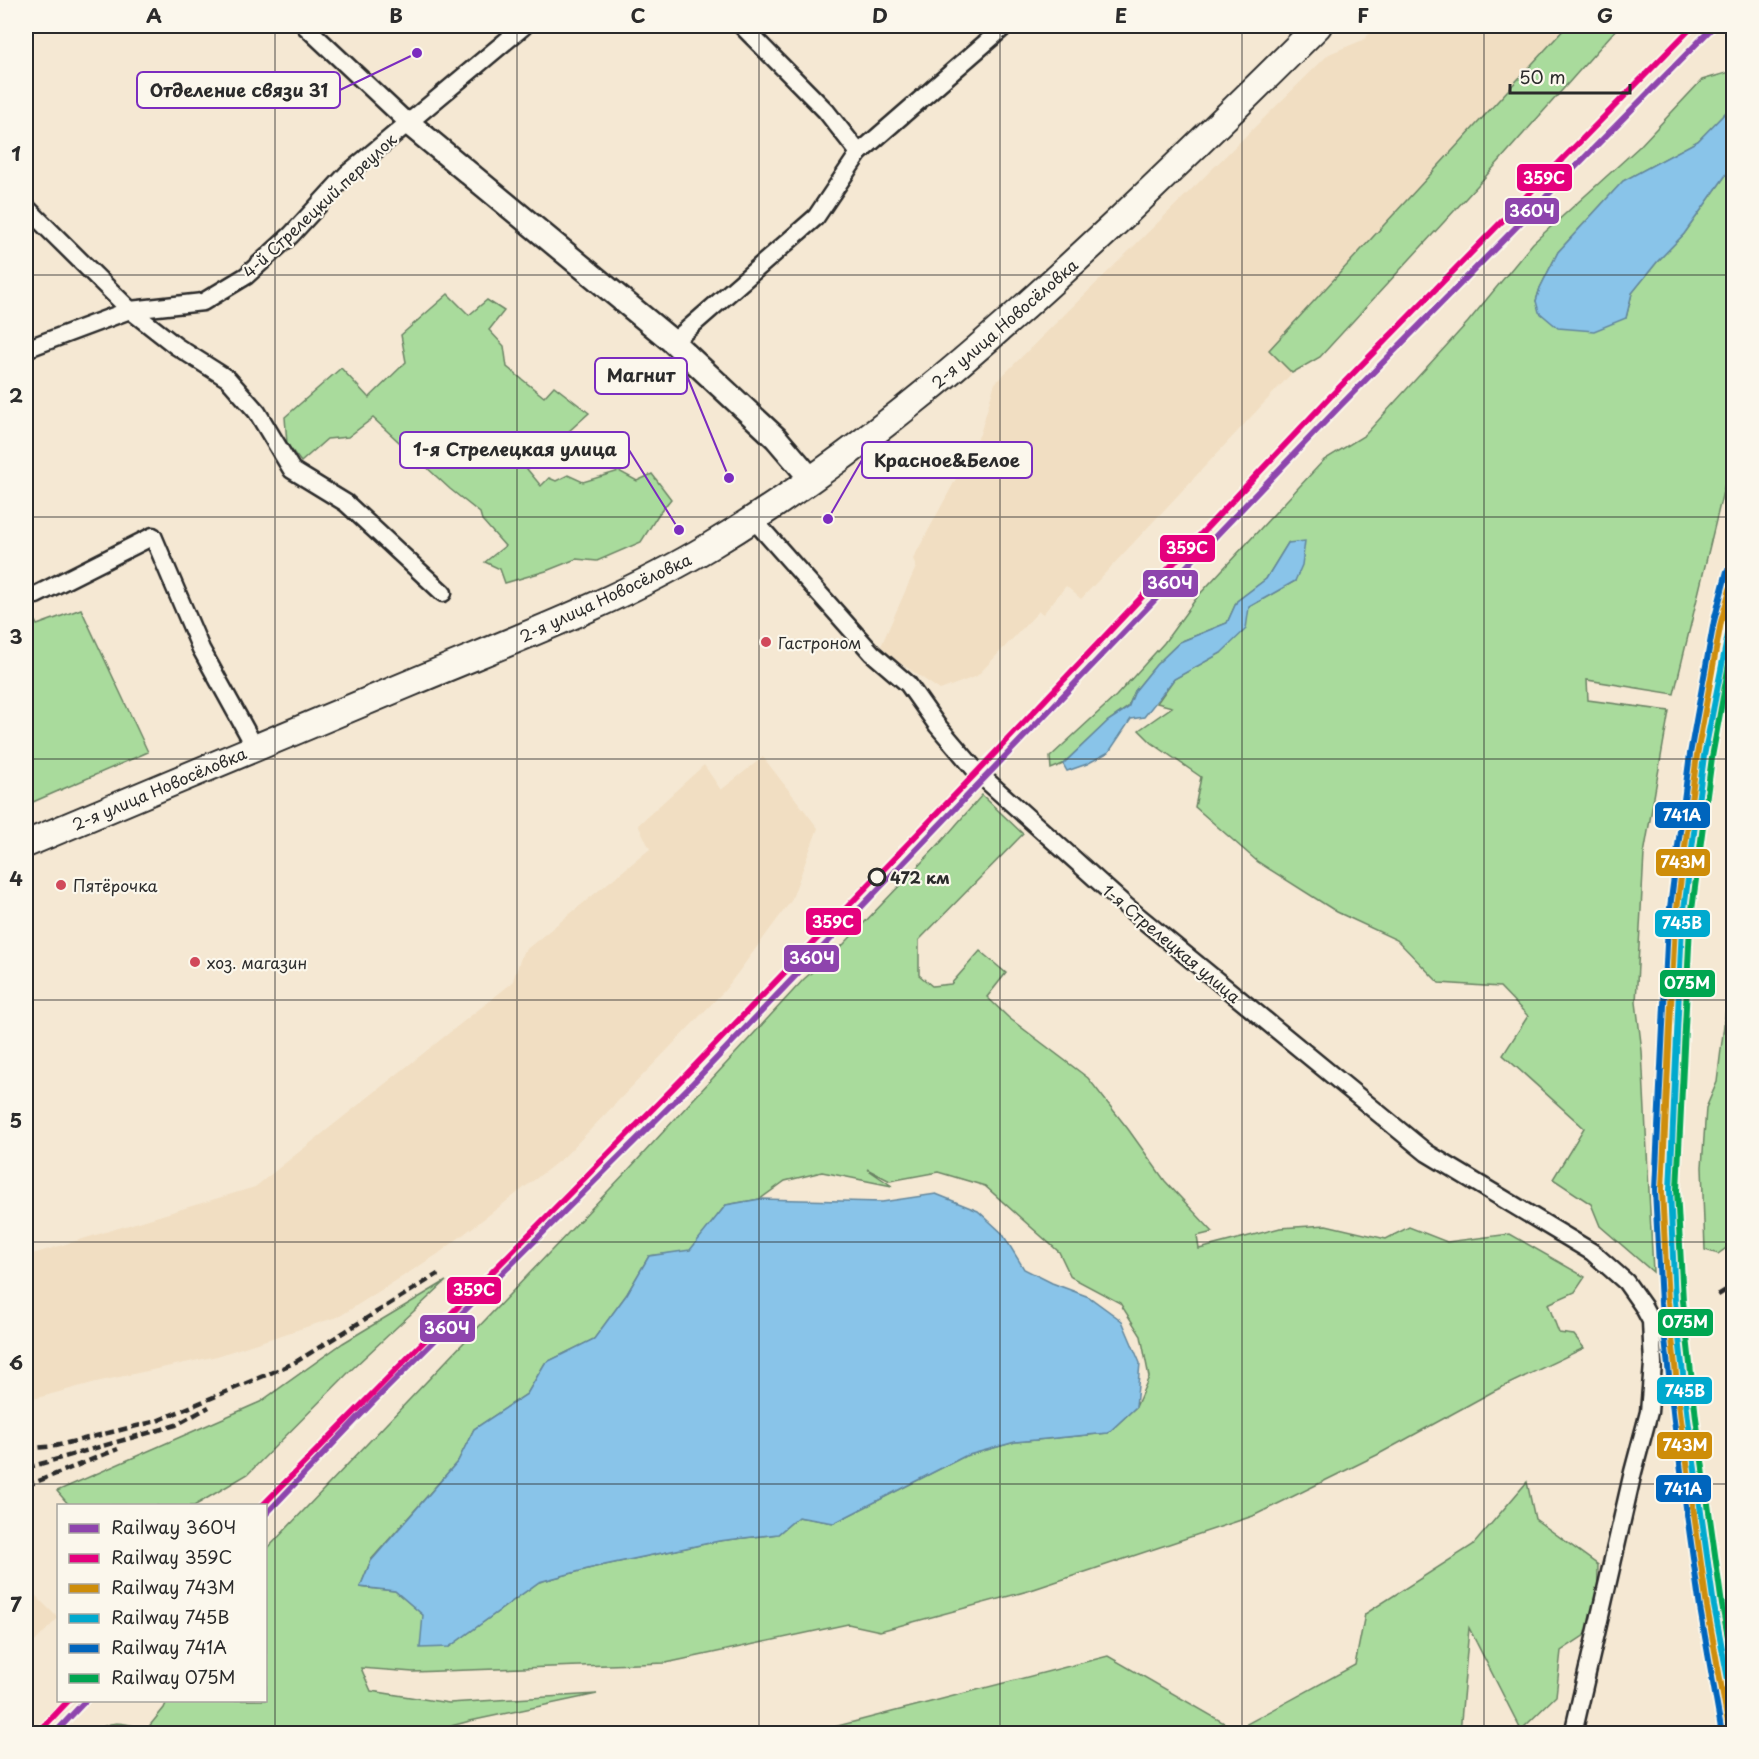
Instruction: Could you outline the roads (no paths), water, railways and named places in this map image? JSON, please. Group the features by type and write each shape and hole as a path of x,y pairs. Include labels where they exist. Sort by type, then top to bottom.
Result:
{"main road":[{"name":"2-я улица Новосёловка","path":"26,844 612,597 707,548 753,519 811,479 924,393 1030,304 1233,111 1318,26"}],"street":[{"path":"305,26 407,122 673,342 776,438 811,479"},
{"name":"4-й Стрелецкий переулок","path":"26,349 130,310 203,302 246,276 291,235 347,174 521,26"},
{"path":"742,26 826,111 859,153"},
{"path":"673,342 816,217 859,153 1005,26"},
{"path":"26,207 130,310 176,346 228,379 257,412 292,470 346,503 443,593"},
{"name":"1-я Стрелецкая улица","path":"753,519 872,653 908,684 937,725 977,772 1126,906 1374,1112 1427,1153 1592,1252 1626,1282 1643,1306 1651,1321 1652,1331 1653,1364 1649,1412 1573,1734"},
{"path":"36,595 153,536 201,650 255,747"}],"water":[{"path":"1733,105 1733,165 1684,234 1632,293 1626,318 1594,331 1558,328 1539,312 1536,301 1540,288 1558,252 1623,181 1698,141"},
{"path":"1305,541 1302,565 1295,581 1249,607 1246,629 1221,653 1174,679 1144,717 1131,719 1109,752 1087,764 1067,771 1063,764 1108,721 1128,708 1135,691 1156,665 1180,642 1227,623 1237,601 1266,579 1288,543"},
{"path":"936,1194 978,1211 1002,1233 1024,1269 1089,1297 1122,1321 1140,1363 1136,1407 1108,1433 1015,1442 965,1456 834,1523 798,1517 778,1534 719,1541 595,1567 539,1582 449,1647 420,1648 423,1615 395,1591 360,1587 371,1561 458,1461 474,1429 527,1394 545,1363 594,1339 627,1294 649,1256 690,1250 726,1205 760,1199 882,1202"}],"railway":[{"path":"26,1449 55,1446 157,1421 294,1363 438,1274"},
{"path":"1718,1295 1734,1285"},
{"path":"26,1468 176,1425 209,1407"},
{"path":"26,1486 118,1449"}],"rail line":[{"name":"359С","path":"264,1504 683,1078 977,772 1330,397 1693,26"},
{"name":"360Ч","path":"267,1513 371,1404 691,1085 1341,405 1714,26"},
{"name":"741А","path":"1722,1734 1700,1608 1674,1421 1661,1303 1655,1190 1668,923 1690,754 1714,621 1727,571"},
{"name":"743М","path":"1730,1734 1707,1607 1681,1420 1668,1302 1662,1190 1675,924 1697,755 1721,622 1734,575"},
{"name":"745В","path":"1734,604 1704,756 1682,925 1670,1190 1675,1301 1688,1419 1714,1606 1734,1711"},
{"name":"075М","path":"1734,637 1712,757 1690,925 1677,1190 1683,1301 1696,1418 1722,1605 1734,1669"},
{"name":"359С","path":"37,1734 67,1702"},
{"name":"360Ч","path":"54,1734 84,1702"}],"place":[{"name":"Отделение связи 31","path":"417,53"},
{"name":"Магнит","path":"729,478"},
{"name":"Красное&Белое","path":"828,519"},
{"name":"1-я Стрелецкая улица","path":"679,530"},
{"name":"Гастроном","path":"766,642"},
{"name":"472 км","path":"877,877"},
{"name":"Пятёрочка","path":"61,885"},
{"name":"хоз. магазин","path":"195,962"}]}
